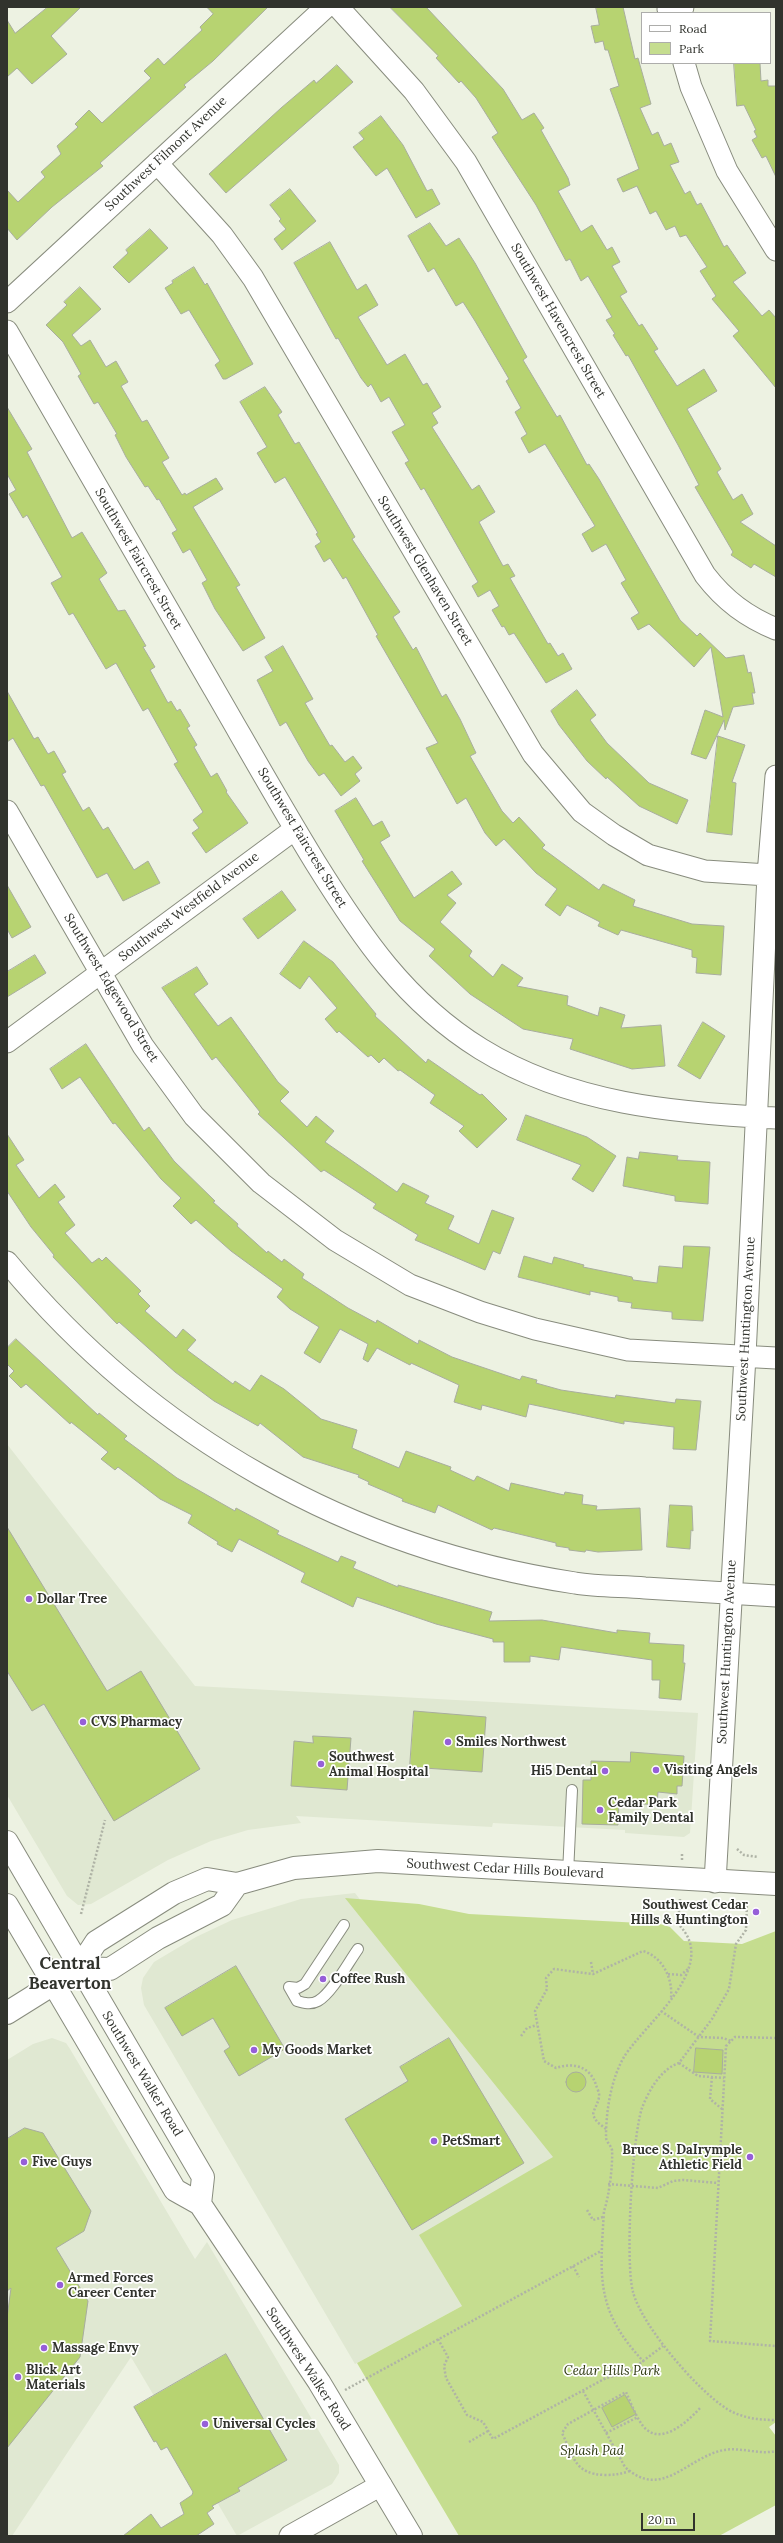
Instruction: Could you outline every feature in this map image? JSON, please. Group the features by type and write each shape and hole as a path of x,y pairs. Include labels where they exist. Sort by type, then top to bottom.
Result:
{"main road":[{"name":"Southwest Walker Road","path":"7,1842 79,1968 203,2177 200,2204"},
{"name":"Southwest Cedar Hills Boulevard","path":"7,2013 79,1968 96,1942 174,1894 207,1879 237,1884 294,1868 378,1861 715,1882 776,1884"},
{"path":"79,1968 110,1969 158,1938 222,1905 237,1884"},
{"name":"Southwest Walker Road","path":"7,1904 53,1985 175,2190 200,2204 329,2399 411,2536"}],"street":[{"name":"Southwest Filmont Avenue","path":"7,302 326,7"},
{"name":"Southwest Havencrest Street","path":"338,7 414,90 466,162 705,576 728,602 756,621 776,629"},
{"path":"684,64 691,87 727,171 776,250"},
{"name":"Southwest Glenhaven Street","path":"157,163 222,235 253,278 533,754 582,812 614,835 648,855 705,871 768,875"},
{"name":"Southwest Faircrest Street","path":"7,331 295,829 357,928 385,966 411,994 481,1049 537,1078 585,1095 633,1106 766,1118"},
{"name":"Southwest Huntington Avenue","path":"715,1882 744,1356 766,1118 768,875 776,776"},
{"name":"Southwest Edgewood Street","path":"7,811 143,1046 194,1116 261,1183 335,1240 410,1284 480,1312 535,1329 628,1350 776,1358"},
{"name":"Southwest Westfield Avenue","path":"7,1042 295,829"},
{"path":"7,1262 79,1342 129,1386 230,1458 287,1490 351,1521 451,1557 577,1584 776,1596"},
{"path":"290,2536 381,2486"}],"lane":[{"path":"568,1873 572,1790"},
{"path":"344,1925 306,1984 298,1988 289,1987 297,2001 307,2003 317,2002 326,1994 358,1949"}],"path":[{"path":"82,1914 105,1820"},
{"path":"735,1845 741,1854 758,1857"},
{"path":"644,2362 621,2336 606,2306 601,2278 601,2251 612,2149 606,2139 611,2092 624,2057 685,1980 691,1948 687,1933 678,1924"},
{"path":"746,1930 736,1944 729,1989 712,2019 679,2063 670,2066 665,2071 652,2088 643,2107 638,2132 633,2185 630,2260 633,2292 643,2317 663,2345 716,2401 727,2409 751,2418 776,2420"},
{"path":"607,2130 597,2122 593,2115 599,2097 594,2080 582,2067 567,2064 556,2068 544,2062 535,2011 547,1989 546,1978 549,1972 554,1969 593,1974 643,1951 656,1957 668,1974 672,1984 671,1999"},
{"path":"591,1962 593,1974"},
{"path":"668,1974 681,1976 688,1968"},
{"path":"661,2011 699,2037 724,2038 731,2041"},
{"path":"521,2036 527,2028 537,2025"},
{"path":"776,2037 735,2037 726,2046 710,2341 776,2346"},
{"path":"679,2063 698,2076 724,2078"},
{"path":"712,2077 710,2099 722,2109"},
{"path":"608,2184 658,2188 673,2181 683,2180 718,2183"},
{"path":"587,2210 593,2220 604,2218"},
{"path":"329,2399 601,2251"},
{"path":"573,2266 579,2277"},
{"path":"438,2339 448,2357 444,2366 446,2378 467,2415 483,2422 492,2439 606,2378 627,2373 644,2362 663,2345"},
{"path":"583,2390 625,2467 643,2478 665,2479 694,2461 719,2451 732,2449 776,2451"},
{"path":"630,2471 620,2475 591,2474 580,2468 562,2433 568,2424 626,2392 646,2429 664,2433 683,2425 702,2407"},
{"path":"606,2434 638,2416"},
{"path":"469,2442 488,2431"}],"shaded area":[{"path":"7,1444 195,1686 698,1713 690,1833 684,1837 625,1833 625,1830 493,1823 492,1827 296,1816 301,1823 248,1830 211,1841 168,1860 91,1904 78,1905 67,1896 7,1795"},
{"path":"355,1893 562,2160 462,2306 355,2364 144,2005 141,1988 143,1978 154,1962 196,1937 232,1920 301,1899"},
{"path":"52,2038 66,2043 70,2049 195,2259 207,2242 339,2465 339,2473 332,2484 237,2536 131,2357 12,2536 7,2536 7,2060 33,2044"}],"green space":[{"name":"Cedar Hills Park","path":"345,1898 419,1904 469,1914 660,1924 670,1927 684,1941 742,1944 776,1931 776,2422 769,2427 776,2436 776,2505 719,2536 459,2536 357,2363 462,2306 419,2235 553,2157"}],"building":[{"path":"48,7 81,7 51,36 67,54 32,84 17,68 7,77 7,20 15,33"},
{"path":"207,7 268,7 213,61 184,85 186,87 100,163 103,166 52,207 17,240 7,228 7,190 18,202 45,177 41,172 61,154 57,146 78,127 75,124 89,110 102,123 151,78 144,71 158,58 164,65 202,30 200,27 213,14"},
{"path":"390,7 426,7 503,89 522,120 534,113 544,128 541,130 568,178 570,185 558,191 581,232 592,225 607,250 612,247 620,262 612,266 627,292 620,296 639,326 642,324 658,349 654,351 677,386 704,369 717,391 687,409 721,469 717,472 733,500 742,494 753,514 740,522 776,546 776,577 754,564 751,568 731,555 733,552 695,487 699,485 678,445 628,355 626,356 613,335 615,334 606,320 612,317 588,276 581,281 570,259 566,261 536,205 492,137 498,133 476,98 461,81 459,83 436,58 438,56"},
{"path":"596,7 623,7 635,59 638,58 651,104 640,108 652,135 658,132 664,146 671,143 679,162 670,165 685,194 690,191 697,205 701,203 724,247 727,245 746,273 733,282 762,316 769,310 776,318 776,388 733,336 739,331 712,299 716,296 700,271 707,267 686,235 680,237 675,226 666,230 656,211 650,214 637,186 623,192 617,179 639,169 610,89 619,86 608,50 605,50 603,41 595,43 591,26 599,25"},
{"path":"734,64 760,64 761,81 768,80 768,86 776,86 776,177 766,156 762,158 752,140 757,137 754,131 756,130 744,105 737,106"},
{"path":"337,65 353,82 226,193 209,174 281,108 314,80 316,83"},
{"path":"381,116 403,145 427,191 432,189 440,204 416,218 387,168 376,176 353,147 364,139 359,133"},
{"path":"290,189 316,221 282,250 274,239 286,229 279,221 281,219 270,205"},
{"path":"430,223 446,246 459,238 475,263 527,357 523,360 557,417 560,415 587,465 589,464 599,479 680,620 697,636 700,633 726,658 744,655 748,673 751,672 755,693 752,693 754,704 733,707 725,730 724,720 706,759 691,754 705,710 723,717 711,647 694,667 649,624 638,630 631,618 639,613 621,583 626,580 606,544 592,552 582,534 595,526 545,444 529,453 521,438 527,434 515,412 521,408 506,381 509,379 463,302 456,306 434,268 428,272 408,236"},
{"path":"150,229 168,248 129,283 113,267 128,253 126,250"},
{"path":"330,242 357,290 366,284 378,305 358,317 387,365 405,354 423,385 427,383 441,407 432,413 438,423 432,427 472,490 479,485 495,512 479,522 503,566 508,564 515,576 510,578 548,644 550,643 558,656 563,653 572,669 546,683 514,633 509,635 504,626 502,627 492,610 499,606 490,590 478,597 472,586 478,582 424,488 421,490 405,463 409,461 392,432 405,425 389,397 381,402 371,384 368,387 361,378 338,338 336,339 294,263"},
{"path":"194,267 205,285 207,283 253,364 226,379 223,379 215,365 220,361 189,310 181,314 165,288 173,283 172,281"},
{"path":"80,287 101,309 72,335 81,346 90,340 106,367 116,361 128,382 121,386 142,422 147,420 169,458 162,462 182,495 185,493 186,495 216,478 223,489 193,507 240,585 236,587 265,638 243,651 215,609 202,583 207,580 190,549 183,553 172,533 177,530 159,499 157,500 148,486 145,487 126,457 115,435 117,434 98,402 94,404 78,376 81,374 63,342 46,325 67,305 64,302"},
{"path":"265,387 282,412 278,415 295,444 299,442 355,537 352,539 400,612 393,617 413,650 416,647 442,697 446,694 460,719 476,753 470,756 502,811 513,823 519,817 545,845 542,848 599,890 603,884 635,900 633,906 692,924 724,926 721,975 696,973 697,958 692,957 692,950 621,930 618,935 598,926 600,922 567,905 560,916 545,905 557,889 536,873 504,839 496,846 485,833 466,798 457,804 426,748 438,743 376,636 378,635 346,577 343,579 330,558 324,562 315,546 321,542 316,534 318,533 285,477 275,483 257,453 267,447 240,402"},
{"path":"7,407 32,449 27,452 72,538 82,532 107,573 99,579 118,611 125,610 146,646 143,647 155,667 150,670 168,703 171,701 177,711 180,709 190,726 187,728 197,745 194,747 211,777 217,773 227,791 226,792 248,823 206,853 192,833 199,828 193,820 203,812 174,764 178,762 148,708 143,711 116,663 106,669 73,613 69,615 51,583 62,577 27,515 23,518 9,494 16,490 7,474"},
{"path":"283,646 313,699 305,703 330,746 332,745 345,762 353,756 362,768 355,774 360,781 341,796 324,773 319,776 308,761 286,722 280,726 257,680 273,671 265,657"},
{"path":"577,690 596,715 590,720 607,743 649,783 688,800 677,824 639,806 607,777 606,779 587,761 559,725 551,711"},
{"path":"7,691 34,739 38,737 48,754 54,751 66,772 62,774 83,811 89,807 103,830 108,827 134,870 148,861 160,883 123,901 107,873 97,878 44,785 41,786 13,738 7,742"},
{"path":"718,736 745,745 732,782 736,783 732,835 707,832"},
{"path":"356,798 373,826 382,821 390,836 380,842 414,898 452,871 462,884 447,895 456,903 440,922 472,951 469,956 493,977 502,964 523,978 517,986 568,996 567,1005 598,1016 600,1007 625,1015 621,1028 661,1025 665,1066 632,1069 570,1049 573,1039 523,1029 470,994 429,956 435,949 400,921 362,861 364,860 335,811"},
{"path":"7,885 31,927 12,938 7,929"},
{"path":"282,891 296,910 258,939 243,919"},
{"path":"304,941 333,962 376,1014 375,1016 426,1063 428,1059 480,1095 482,1094 507,1119 477,1148 459,1131 464,1126 430,1103 435,1095 400,1070 398,1071 384,1058 379,1063 371,1055 368,1057 339,1031 337,1033 325,1019 337,1008 309,976 300,989 280,974"},
{"path":"35,955 46,973 7,997 7,972"},
{"path":"197,967 208,984 194,994 218,1026 231,1017 278,1082 289,1092 280,1101 307,1127 316,1116 334,1131 325,1142 397,1192 403,1183 429,1196 425,1203 454,1216 448,1229 479,1244 492,1210 514,1218 500,1254 493,1251 485,1270 415,1240 418,1235 373,1208 376,1204 324,1170 321,1172 258,1114 260,1112 216,1057 212,1060 162,988"},
{"path":"703,1022 725,1036 700,1079 678,1066"},
{"path":"86,1044 144,1131 149,1127 174,1161 215,1201 213,1202 238,1224 237,1226 267,1253 268,1251 282,1262 284,1259 304,1274 302,1278 348,1308 376,1323 377,1320 418,1344 419,1340 452,1357 520,1380 522,1376 537,1380 536,1383 561,1390 615,1398 616,1395 675,1403 676,1399 701,1401 696,1450 673,1449 674,1427 624,1421 624,1424 529,1404 526,1417 482,1405 481,1410 454,1402 459,1385 411,1363 410,1365 377,1348 368,1362 363,1359 368,1344 340,1329 320,1363 304,1353 319,1327 290,1309 277,1297 283,1289 231,1251 196,1220 191,1224 173,1206 181,1198 161,1179 115,1123 113,1124 80,1077 62,1089 50,1069"},
{"path":"526,1115 587,1137 616,1156 593,1192 572,1179 581,1165 517,1140"},
{"path":"7,1134 24,1160 16,1165 39,1198 55,1184 65,1197 58,1202 75,1225 65,1233 92,1263 99,1258 102,1261 106,1257 141,1291 138,1294 150,1306 145,1311 176,1338 183,1329 196,1340 187,1350 233,1384 235,1381 250,1391 261,1375 284,1389 321,1419 357,1430 352,1448 399,1468 406,1451 451,1467 450,1470 474,1481 477,1476 509,1491 511,1483 564,1495 565,1492 583,1495 582,1504 597,1506 596,1510 640,1508 642,1550 598,1552 586,1550 585,1552 569,1550 569,1548 556,1546 556,1543 494,1528 492,1530 438,1505 435,1513 402,1501 403,1499 368,1484 369,1482 358,1477 359,1475 303,1457 260,1423 258,1426 214,1401 175,1372 119,1322 117,1324 53,1257 54,1255 31,1227 7,1191"},
{"path":"640,1152 678,1156 677,1160 710,1162 708,1204 675,1201 675,1196 623,1186 627,1157 638,1159"},
{"path":"684,1246 710,1247 703,1321 672,1319 672,1312 631,1308 632,1303 618,1301 618,1297 590,1291 590,1295 518,1277 524,1256 552,1264 554,1257 584,1265 583,1267 632,1277 633,1280 657,1283 659,1266 682,1268"},
{"path":"16,1339 98,1415 99,1413 127,1436 124,1439 177,1478 235,1511 236,1508 279,1531 277,1534 338,1562 341,1556 356,1562 353,1568 398,1587 398,1585 492,1612 489,1621 542,1620 617,1633 617,1630 650,1633 649,1643 684,1645 683,1663 685,1663 681,1700 659,1698 660,1680 652,1680 652,1660 561,1647 559,1660 530,1656 530,1662 504,1662 504,1642 493,1642 493,1639 436,1624 357,1597 353,1607 301,1582 305,1573 239,1539 232,1552 217,1544 218,1542 188,1523 192,1515 160,1499 118,1467 115,1470 101,1459 108,1452 71,1422 70,1424 26,1384 21,1388 9,1376 14,1371 7,1364 7,1348"},
{"path":"670,1505 692,1506 693,1531 691,1530 690,1549 667,1547"},
{"path":"7,1527 107,1691 141,1671 200,1769 114,1821 44,1704 32,1711 7,1671"},
{"name":"Smiles Northwest","path":"414,1711 486,1717 482,1772 410,1767"},
{"name":"Southwest Animal Hospital","path":"313,1736 351,1738 347,1790 291,1786 294,1741 313,1743"},
{"path":"631,1752 684,1756 682,1786 677,1786 677,1794 658,1792 657,1805 619,1802 618,1825 582,1824 583,1780 591,1780 591,1761 630,1762"},
{"path":"236,1966 285,2049 239,2076 224,2051 230,2047 213,2018 182,2036 165,2008"},
{"name":"PetSmart","path":"449,2038 524,2163 412,2230 345,2119 408,2081 400,2067"},
{"path":"696,2048 723,2050 722,2074 694,2072"},
{"path":"576,2072 583,2075 586,2082 583,2089 576,2092 569,2089 566,2082 569,2075"},
{"path":"25,2128 43,2133 91,2211 84,2231 56,2248 88,2301 80,2357 7,2448 7,2318 11,2288 7,2291 7,2139"},
{"name":"Universal Cycles","path":"226,2354 287,2460 238,2488 240,2491 212,2506 214,2508 207,2513 214,2524 196,2536 123,2536 151,2514 161,2528 184,2514 180,2503 192,2495 193,2492 167,2447 161,2450 156,2441 154,2442 134,2407"},
{"path":"625,2395 636,2414 612,2427 602,2408"}],"place":[{"name":"Dollar Tree","path":"29,1599"},
{"name":"CVS Pharmacy","path":"83,1722"},
{"name":"Smiles Northwest","path":"448,1742"},
{"name":"Southwest Animal Hospital","path":"321,1764"},
{"name":"Visiting Angels","path":"656,1770"},
{"name":"Hi5 Dental","path":"605,1771"},
{"name":"Cedar Park Family Dental","path":"600,1810"},
{"name":"Southwest Cedar Hills & Huntington","path":"756,1912"},
{"name":"Coffee Rush","path":"323,1979"},
{"name":"My Goods Market","path":"254,2050"},
{"name":"PetSmart","path":"434,2141"},
{"name":"Bruce S. DaIrymple Athletic Field","path":"750,2157"},
{"name":"Five Guys","path":"24,2162"},
{"name":"Armed Forces Career Center","path":"60,2285"},
{"name":"Massage Envy","path":"44,2348"},
{"name":"Blick Art Materials","path":"18,2377"},
{"name":"Universal Cycles","path":"205,2424"}],"district":[{"name":"Central Beaverton","path":"70,1974"}],"park label":[{"name":"Splash Pad","path":"592,2451"}]}
